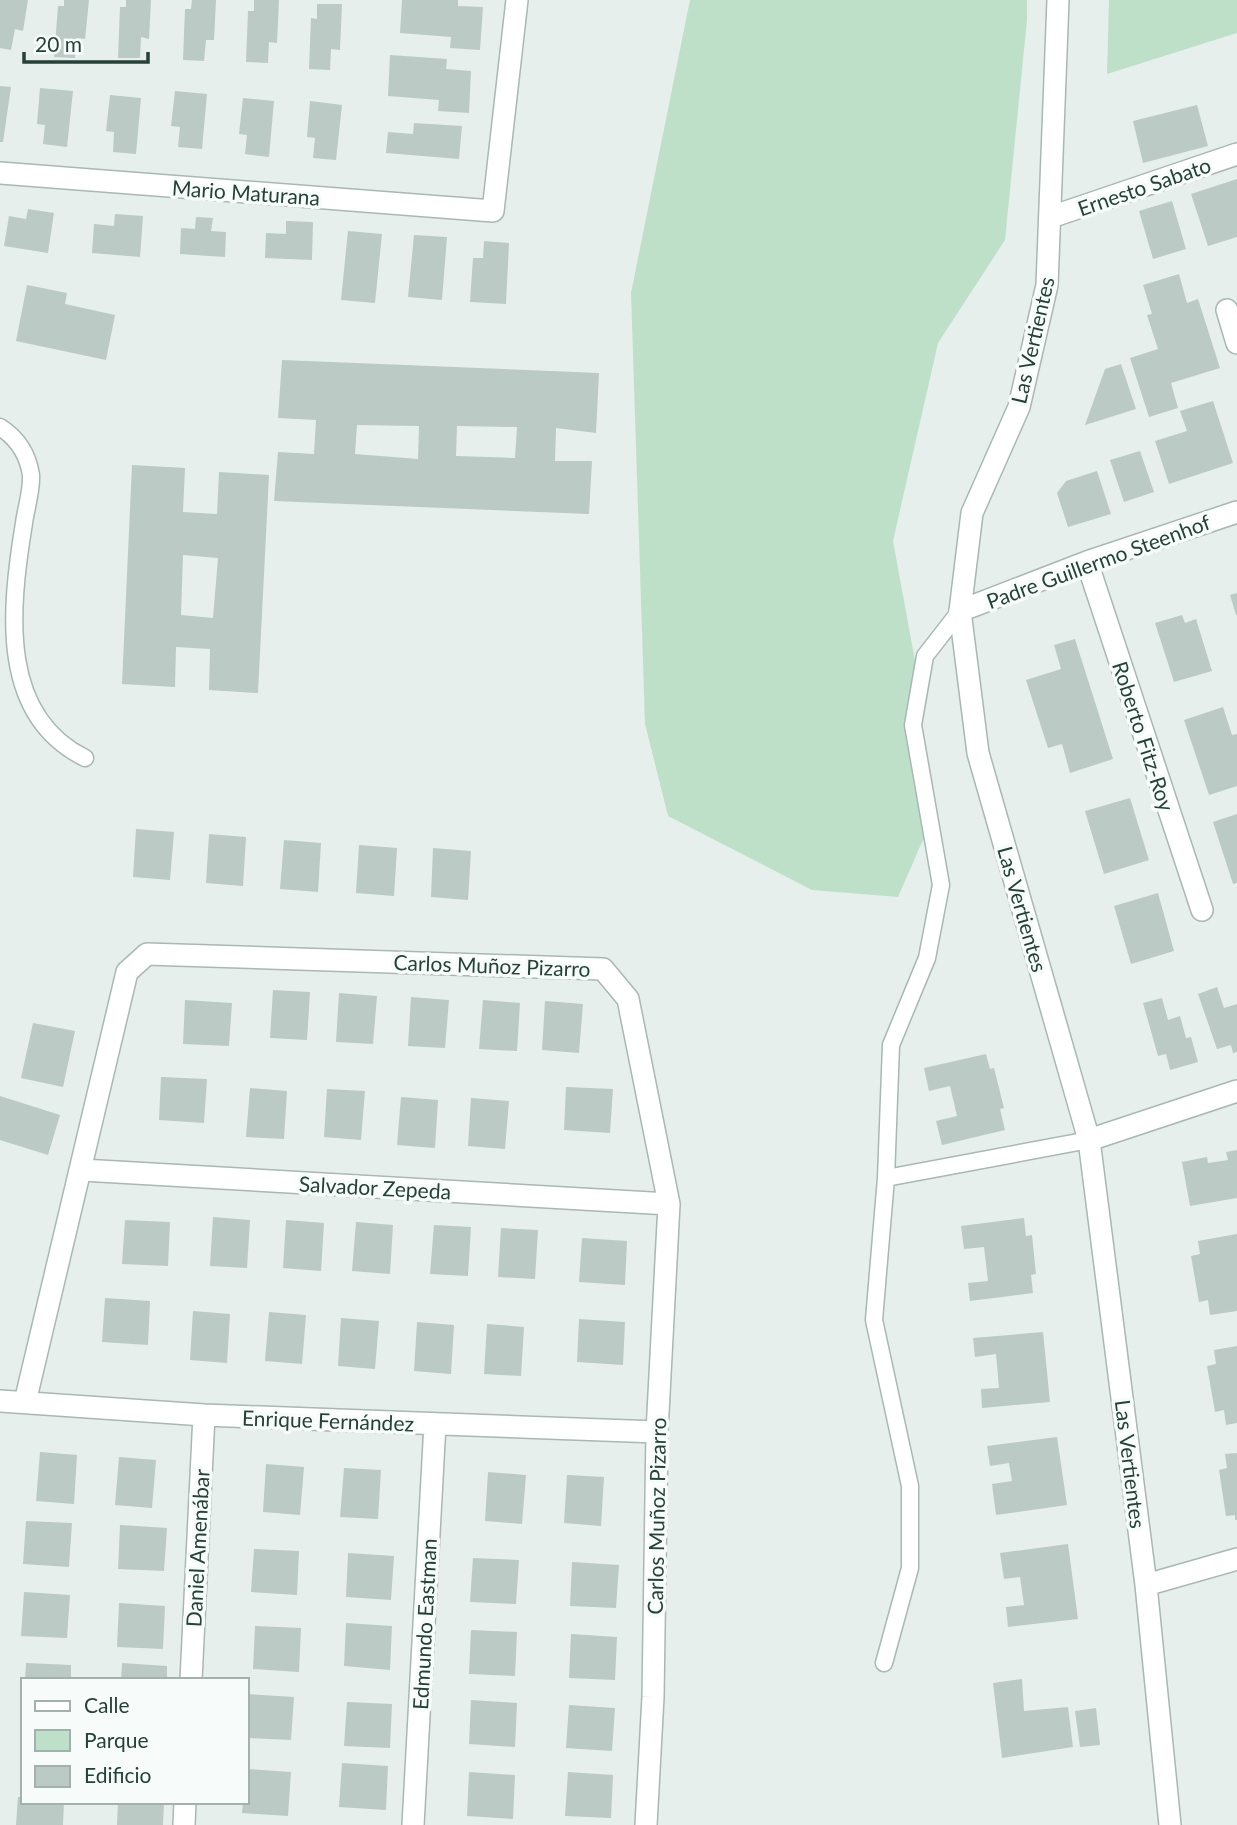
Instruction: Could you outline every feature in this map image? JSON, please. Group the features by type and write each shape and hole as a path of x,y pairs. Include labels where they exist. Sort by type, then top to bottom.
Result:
{"street":[{"name":"Mario Maturana","path":"0,173 493,211 517,0"},
{"name":"Las Vertientes","path":"1058,0 1047,285 1019,407 972,513 960,611 978,753 1089,1140 1146,1585 1170,1825"},
{"name":"Ernesto Sabato","path":"1051,218 1237,153"},
{"path":"1227,310 1237,343"},
{"name":"Padre Guillermo Steenhof","path":"960,611 1087,562 1237,512"},
{"name":"Roberto Fitz-Roy","path":"1087,562 1202,910"},
{"name":"Carlos Muñoz Pizarro","path":"25,1402 128,972 148,954 603,969 628,999 669,1204 657,1433 653,1698 646,1825"},
{"path":"1089,1140 1237,1091"},
{"name":"Salvador Zepeda","path":"82,1170 669,1204"},
{"name":"Enrique Fernández","path":"0,1401 204,1415 657,1433"},
{"name":"Daniel Amenábar","path":"191,1678 204,1415"},
{"name":"Edmundo Eastman","path":"413,1825 435,1424"},
{"path":"1146,1585 1237,1559"},
{"path":"184,1825 185,1804"}],"lane":[{"path":"0,427 21,447 31,478 4,659 7,677 21,710 33,726 48,740 85,758"},
{"path":"884,1663 909,1568 910,1541 910,1486 874,1320 887,1178 891,1045 927,958 941,885 913,725 925,656 960,611"},
{"path":"887,1178 1089,1140"}],"green space":[{"path":"690,0 1027,0 1005,240 938,343 893,541 920,688 929,826 898,897 812,890 668,816 645,724 631,293"},
{"path":"1109,0 1237,0 1237,33 1107,74"}],"building":[{"path":"0,0 28,0 23,31 15,29 11,50 0,48"},
{"path":"64,0 89,0 85,39 77,38 75,58 54,57 58,6 64,6"},
{"path":"126,0 151,0 149,39 141,37 140,58 118,58 120,7 126,7"},
{"path":"192,0 216,0 214,40 206,40 204,61 183,60 185,9 191,9"},
{"path":"254,0 279,0 277,43 269,42 268,63 246,62 248,11 254,11"},
{"path":"402,0 458,0 458,6 483,7 480,50 450,48 451,37 400,33"},
{"path":"317,4 342,4 340,50 331,49 330,70 309,69 311,18 317,19"},
{"path":"390,55 447,59 446,69 471,71 469,113 438,111 439,100 388,96"},
{"path":"0,86 11,87 3,142 0,142"},
{"path":"40,88 73,91 67,147 43,144 45,125 37,124"},
{"path":"175,91 207,94 202,149 178,147 180,127 171,126"},
{"path":"110,95 141,98 136,154 113,152 114,132 106,131"},
{"path":"243,98 274,101 269,157 245,154 247,135 239,134"},
{"path":"310,101 342,105 336,160 313,158 315,138 307,137"},
{"path":"1197,105 1208,146 1143,163 1133,121"},
{"path":"414,123 462,126 459,159 386,153 388,132 413,134"},
{"path":"1237,179 1237,237 1208,246 1191,194"},
{"path":"1172,201 1186,249 1153,259 1139,211"},
{"path":"28,209 54,213 48,253 4,246 9,216 26,219"},
{"path":"115,214 143,216 140,257 92,253 94,224 114,226"},
{"path":"196,217 213,218 211,231 226,232 225,257 180,254 181,228 195,229"},
{"path":"286,221 313,222 312,260 265,258 266,233 286,234"},
{"path":"348,231 382,234 375,303 341,300"},
{"path":"414,235 447,237 442,300 408,297"},
{"path":"484,241 509,243 506,304 470,302 473,258 483,258"},
{"path":"1179,274 1187,303 1198,299 1220,368 1171,383 1178,408 1149,417 1130,358 1158,349 1147,315 1152,314 1143,285"},
{"path":"27,285 67,293 65,304 115,315 106,360 16,341"},
{"path":"282,360 599,373 596,433 556,428 555,461 592,461 589,514 274,501 278,452 314,454 316,420 278,418","holes":["357,425 419,426 418,459 355,454","457,426 517,427 515,458 456,456"]},
{"path":"1121,364 1136,409 1085,425 1105,369"},
{"path":"1213,401 1233,463 1169,484 1155,441 1187,431 1180,411"},
{"path":"1140,451 1154,492 1124,502 1110,460"},
{"path":"132,465 185,468 183,512 217,514 219,472 269,475 258,693 209,690 210,649 176,647 175,687 122,684","holes":["183,555 218,558 213,618 181,615"]},
{"path":"1097,471 1111,514 1068,527 1057,493 1066,481"},
{"path":"1237,593 1237,615 1236,615 1230,595"},
{"path":"1182,615 1185,623 1196,619 1212,671 1174,682 1155,623"},
{"path":"1075,639 1113,759 1070,773 1062,744 1048,748 1026,680 1061,669 1054,645"},
{"path":"1223,707 1232,735 1237,734 1237,786 1209,795 1184,720"},
{"path":"1130,798 1149,860 1104,874 1085,811"},
{"path":"1237,814 1237,883 1233,884 1213,822"},
{"path":"136,829 174,832 170,880 133,877"},
{"path":"209,834 246,837 243,886 206,883"},
{"path":"284,840 321,843 318,892 280,889"},
{"path":"359,845 397,848 394,896 356,893"},
{"path":"433,848 471,851 468,900 431,897"},
{"path":"1158,893 1174,951 1131,964 1114,906"},
{"path":"1217,987 1224,1008 1237,1004 1237,1052 1233,1053 1231,1045 1217,1049 1198,994"},
{"path":"273,990 310,992 307,1040 270,1038"},
{"path":"339,993 377,996 373,1044 336,1042"},
{"path":"411,997 449,1000 445,1048 408,1046"},
{"path":"1162,998 1168,1020 1180,1016 1186,1038 1191,1037 1198,1062 1170,1070 1166,1054 1158,1056 1143,1003"},
{"path":"185,1000 232,1003 229,1046 183,1044"},
{"path":"483,1000 520,1003 517,1051 479,1049"},
{"path":"545,1001 583,1004 579,1053 542,1050"},
{"path":"33,1023 75,1031 63,1087 21,1078"},
{"path":"986,1054 990,1069 994,1068 1004,1108 1000,1109 1005,1130 942,1145 936,1121 957,1116 950,1086 929,1091 924,1068"},
{"path":"161,1077 207,1079 204,1123 159,1120"},
{"path":"566,1087 613,1089 610,1133 564,1130"},
{"path":"250,1088 287,1091 284,1139 246,1137"},
{"path":"327,1089 365,1091 361,1140 324,1137"},
{"path":"0,1096 60,1115 48,1155 0,1140"},
{"path":"401,1097 438,1100 435,1148 397,1145"},
{"path":"471,1098 509,1101 505,1149 468,1146"},
{"path":"1237,1150 1237,1198 1190,1206 1182,1162 1207,1157 1208,1163 1228,1160 1226,1152"},
{"path":"213,1217 250,1220 247,1268 210,1266"},
{"path":"1024,1218 1026,1236 1032,1235 1036,1274 1031,1275 1033,1293 970,1301 968,1283 988,1281 984,1247 964,1249 961,1226"},
{"path":"125,1220 170,1222 168,1266 122,1264"},
{"path":"286,1220 324,1223 321,1271 283,1268"},
{"path":"356,1222 393,1225 390,1274 352,1271"},
{"path":"434,1225 471,1227 468,1276 430,1274"},
{"path":"501,1228 538,1230 535,1279 498,1277"},
{"path":"1237,1234 1237,1311 1210,1315 1208,1300 1199,1302 1191,1256 1200,1254 1198,1241"},
{"path":"582,1238 627,1241 625,1285 579,1282"},
{"path":"105,1298 150,1301 148,1345 102,1342"},
{"path":"193,1311 230,1314 227,1363 190,1360"},
{"path":"269,1312 306,1315 302,1364 265,1361"},
{"path":"341,1318 379,1321 375,1369 338,1366"},
{"path":"579,1319 625,1322 623,1365 577,1362"},
{"path":"417,1322 454,1325 451,1374 414,1371"},
{"path":"487,1324 524,1327 521,1376 484,1374"},
{"path":"1043,1332 1050,1402 982,1408 981,1389 999,1388 996,1354 975,1357 973,1338"},
{"path":"1237,1346 1237,1423 1226,1425 1224,1410 1215,1412 1207,1366 1216,1364 1214,1350"},
{"path":"1057,1437 1067,1505 996,1515 992,1484 1012,1481 1009,1463 990,1466 987,1446"},
{"path":"40,1452 77,1455 74,1504 36,1501"},
{"path":"1237,1453 1235,1520 1235,1515 1226,1516 1219,1470 1227,1468 1225,1454"},
{"path":"119,1457 156,1460 152,1508 115,1505"},
{"path":"266,1464 304,1467 300,1515 263,1512"},
{"path":"344,1468 381,1470 378,1519 340,1517"},
{"path":"488,1472 526,1475 522,1524 485,1521"},
{"path":"567,1475 604,1477 601,1526 564,1523"},
{"path":"26,1521 72,1523 69,1567 23,1564"},
{"path":"120,1525 167,1528 164,1571 118,1569"},
{"path":"1068,1544 1078,1619 1008,1627 1006,1607 1024,1605 1020,1577 1004,1579 1000,1553"},
{"path":"254,1549 299,1551 297,1595 251,1592"},
{"path":"348,1553 394,1556 391,1600 346,1597"},
{"path":"473,1558 519,1560 516,1604 470,1602"},
{"path":"572,1562 619,1565 616,1608 570,1606"},
{"path":"24,1592 70,1595 67,1638 21,1636"},
{"path":"119,1603 165,1606 163,1649 117,1647"},
{"path":"346,1623 392,1626 390,1670 344,1666"},
{"path":"255,1626 301,1628 299,1672 253,1669"},
{"path":"471,1630 517,1632 515,1676 469,1674"},
{"path":"571,1634 617,1637 615,1680 569,1678"},
{"path":"26,1663 71,1665 71,1678 25,1678"},
{"path":"122,1663 167,1666 167,1678 121,1678"},
{"path":"1022,1679 1024,1711 1068,1707 1073,1747 1002,1758 993,1683"},
{"path":"248,1694 294,1697 291,1740 248,1738"},
{"path":"471,1700 517,1703 515,1747 469,1744"},
{"path":"347,1702 392,1704 390,1748 344,1746"},
{"path":"569,1705 615,1708 612,1751 566,1748"},
{"path":"1096,1708 1100,1745 1080,1747 1075,1711"},
{"path":"342,1763 388,1766 386,1810 339,1807"},
{"path":"248,1769 291,1772 288,1816 242,1813 243,1804 248,1804"},
{"path":"469,1772 515,1775 513,1819 467,1816"},
{"path":"568,1772 613,1775 611,1818 565,1816"},
{"path":"18,1797 21,1797 21,1804 64,1804 63,1825 16,1825"},
{"path":"118,1804 164,1804 163,1825 117,1825"}]}
